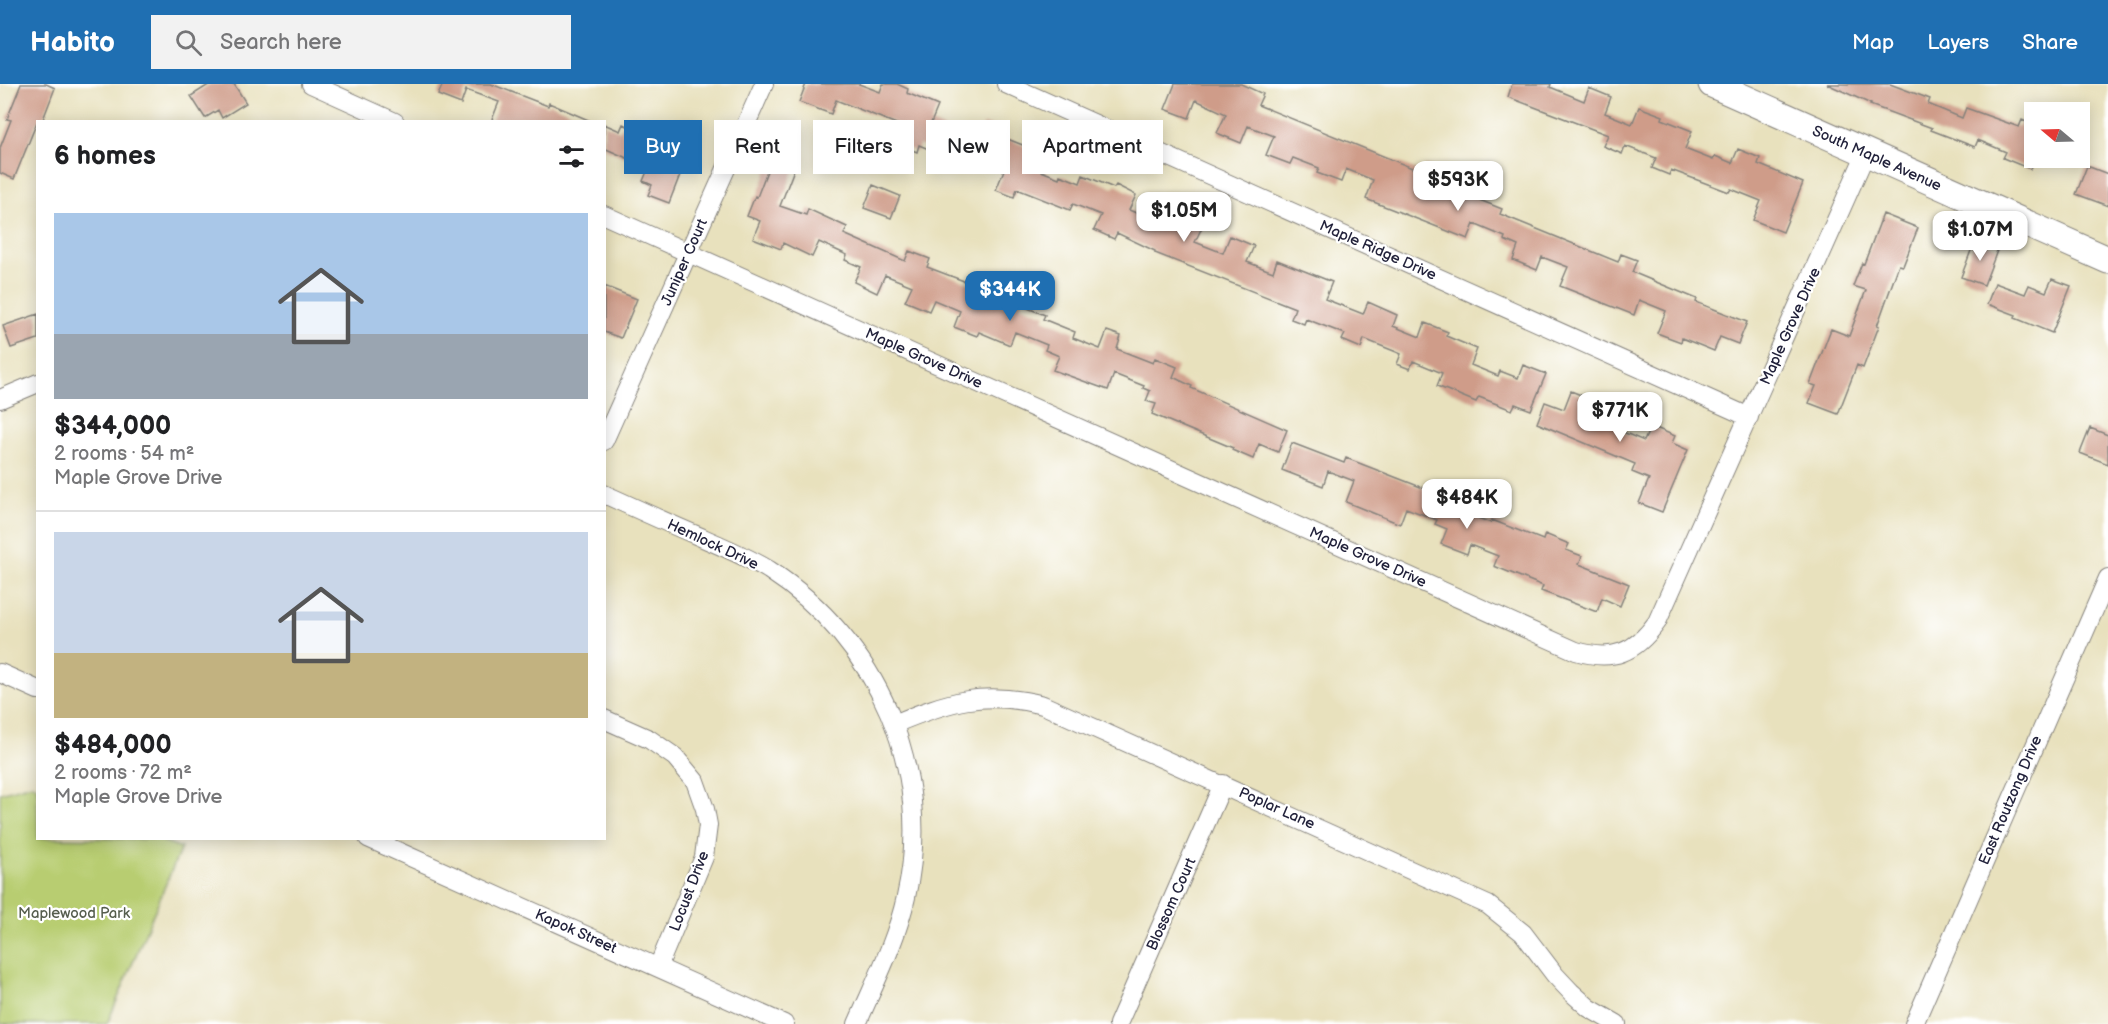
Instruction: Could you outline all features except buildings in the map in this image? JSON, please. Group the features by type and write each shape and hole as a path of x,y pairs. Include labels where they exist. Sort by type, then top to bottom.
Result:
{"main road":[{"name":"South Maple Avenue","path":"1712,84 2108,260"}],"street":[{"path":"311,84 391,120"},
{"name":"Juniper Court","path":"606,437 764,84"},
{"name":"Maple Ridge Drive","path":"1006,84 1749,417"},
{"name":"Maple Grove Drive","path":"606,216 1576,651 1602,657 1627,651 1641,642 1657,622 1866,153"},
{"path":"0,399 36,384"},
{"name":"Hemlock Drive","path":"606,495 749,558 792,587 845,637 868,669 887,705 905,761 909,784 913,826 912,859 898,927 857,1024"},
{"name":"East Routzong Drive","path":"1914,1024 2108,578"},
{"path":"0,673 36,689"},
{"name":"Poplar Lane","path":"894,724 935,707 960,700 990,697 1023,700 1043,705 1488,905 1523,933 1571,992 1589,1008 1617,1024"},
{"name":"Locust Drive","path":"606,720 649,739 675,757 695,781 705,809 708,833 704,857 658,968"},
{"name":"Blossom Court","path":"1119,1024 1223,784"},
{"name":"Kapok Street","path":"372,840 784,1024"}],"green space":[{"name":"Maplewood Park","path":"32,784 36,786 36,840 161,840 181,848 107,1024 0,1024 0,793"}]}
